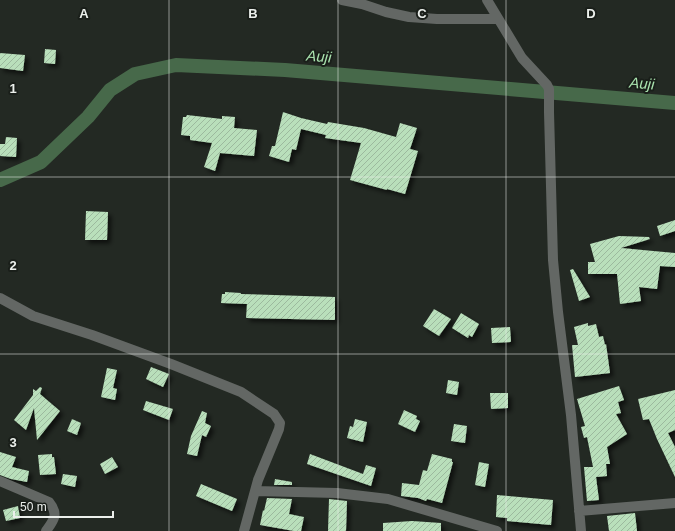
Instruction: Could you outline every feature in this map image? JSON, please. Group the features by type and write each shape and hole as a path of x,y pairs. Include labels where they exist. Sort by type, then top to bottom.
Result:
{"street":[{"path":"342,0 409,17 437,19 498,19"},
{"path":"487,0 522,58 549,89 553,260 571,415 581,531"},
{"path":"0,298 33,316 92,335 172,364 241,392 274,414 280,423 279,429 258,480 244,531"},
{"path":"0,481 49,502 54,507 54,519 46,531"},
{"path":"255,491 337,494 388,499 497,531"},
{"path":"579,511 675,503"}],"building":[{"path":"45,49 56,50 55,64 44,63"},
{"path":"0,53 25,55 23,71 0,68"},
{"path":"283,112 327,124 328,122 364,128 396,137 400,123 417,128 410,149 418,151 405,194 350,180 361,143 325,138 326,135 301,129 296,150 292,149 289,162 269,156 272,146 275,146"},
{"path":"187,115 222,119 222,116 235,117 234,128 257,130 254,156 220,153 215,171 204,167 212,143 190,140 190,136 181,135 183,117 186,117"},
{"path":"6,137 17,138 16,157 0,156 0,144 5,144"},
{"path":"86,211 108,212 107,240 85,240"},
{"path":"675,220 675,231 660,236 657,226"},
{"path":"619,236 649,237 650,239 621,248 675,253 675,267 660,266 657,289 639,287 641,301 620,304 617,274 588,274 588,262 595,262 590,244"},
{"path":"573,269 590,297 579,301 570,270"},
{"path":"225,292 241,294 335,297 335,320 246,318 247,304 221,303 222,294 225,294"},
{"path":"434,309 451,319 439,336 423,326"},
{"path":"461,313 479,324 472,337 469,335 468,338 452,328"},
{"path":"588,323 588,326 596,324 599,337 603,336 605,345 606,344 610,373 575,377 572,345 578,345 574,327"},
{"path":"510,327 511,342 492,343 491,328"},
{"path":"151,367 169,374 163,387 146,379"},
{"path":"107,368 117,370 113,388 117,389 115,400 101,397"},
{"path":"448,380 459,382 457,395 446,393"},
{"path":"619,386 624,400 618,402 621,413 616,414 627,434 607,447 610,464 606,464 607,476 596,477 599,500 587,501 584,467 593,467 587,437 584,438 581,427 585,426 577,399"},
{"path":"40,387 42,388 40,394 60,411 37,440 34,408 26,430 14,420 33,395 33,389 36,391"},
{"path":"675,390 675,430 668,433 675,447 675,477 649,419 643,420 638,399"},
{"path":"490,393 508,393 508,408 491,409"},
{"path":"146,401 173,409 169,420 143,410"},
{"path":"404,410 417,416 416,419 420,421 415,432 398,424"},
{"path":"202,411 207,413 205,423 211,426 206,437 202,435 197,456 187,454 191,436"},
{"path":"72,419 81,423 77,435 67,431"},
{"path":"355,419 367,422 363,442 347,438 350,426 353,427"},
{"path":"454,424 467,426 465,443 451,441"},
{"path":"0,452 16,457 12,467 29,471 27,482 0,475"},
{"path":"52,454 52,457 54,457 56,474 40,475 38,455"},
{"path":"310,454 363,474 366,465 376,468 371,486 307,464"},
{"path":"432,454 452,459 453,462 442,503 427,499 426,501 418,498 401,496 402,483 419,485 423,470 427,471"},
{"path":"112,457 118,467 105,474 100,464"},
{"path":"479,462 489,464 485,487 475,485"},
{"path":"63,474 77,476 75,487 61,484"},
{"path":"275,479 292,482 292,485 274,485"},
{"path":"201,484 237,499 232,511 196,496"},
{"path":"497,495 553,500 551,525 507,521 507,518 496,517"},
{"path":"267,498 292,499 289,514 304,517 301,531 260,525"},
{"path":"329,499 347,501 346,531 328,531"},
{"path":"18,506 20,518 6,521 3,510"},
{"path":"635,513 637,531 609,531 607,516"},
{"path":"412,521 441,523 441,531 383,531 383,523"}],"waterway":[{"name":"Auji","path":"0,180 41,162 88,117 110,90 135,74 176,65 285,70 675,103"}]}
